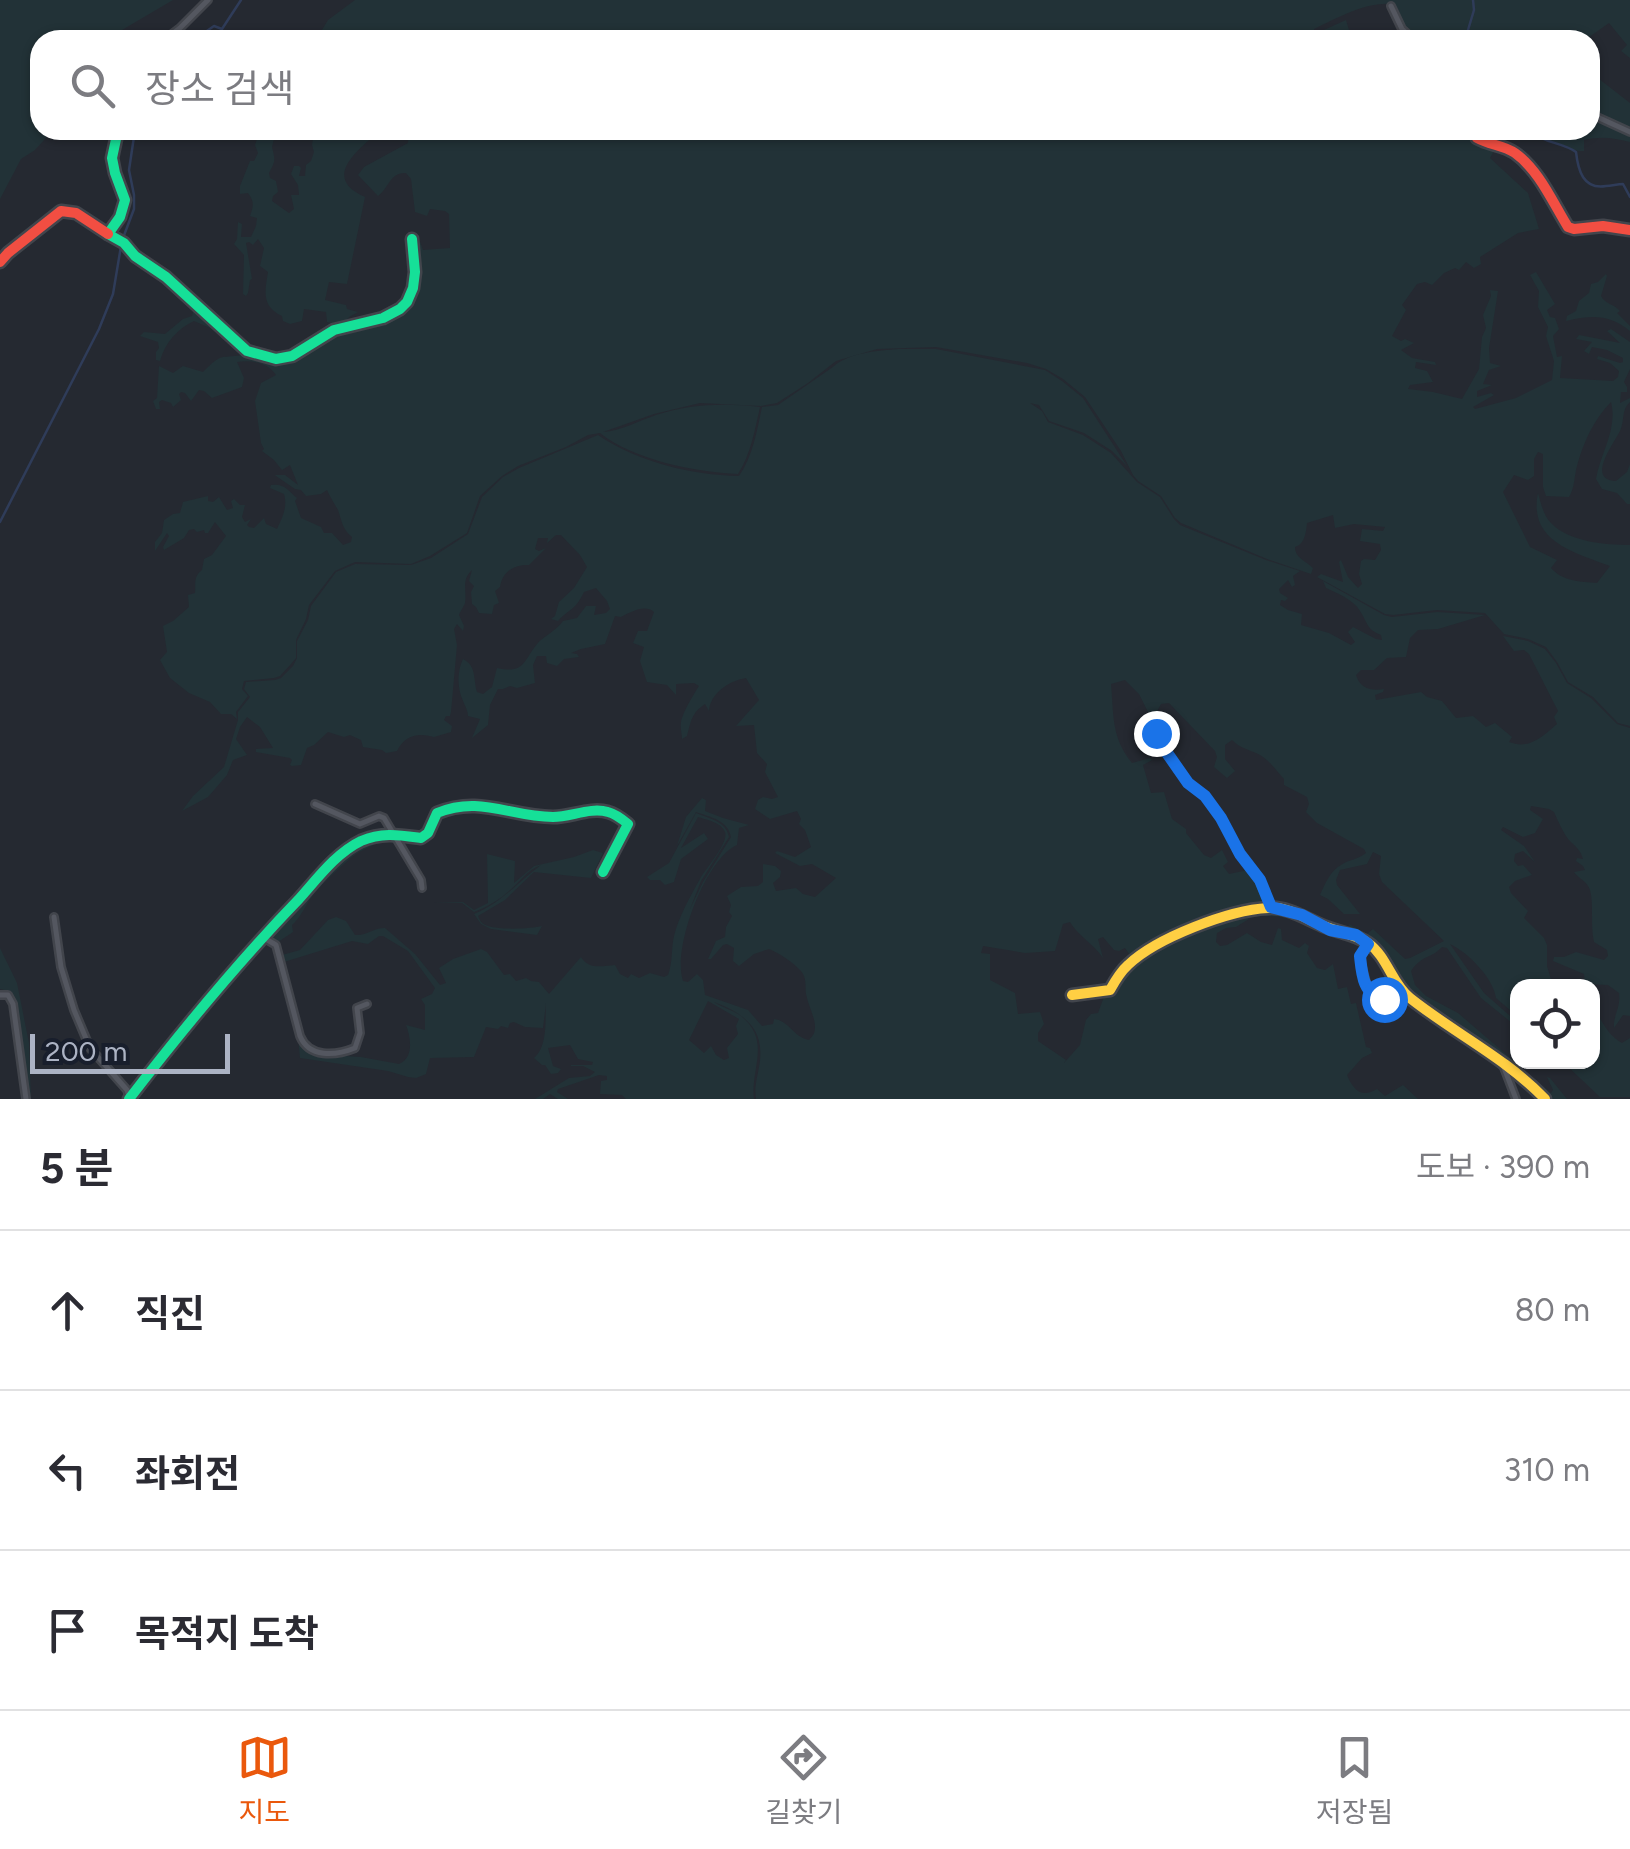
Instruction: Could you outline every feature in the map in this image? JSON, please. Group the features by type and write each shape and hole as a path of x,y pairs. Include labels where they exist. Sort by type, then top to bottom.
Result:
{"street":[{"path":"177,30 208,0"},
{"path":"1391,6 1403,30"},
{"path":"1600,118 1630,132"},
{"path":"115,140 110,159 112,171 126,200 117,239"},
{"path":"1479,140 1515,154 1538,179 1568,227 1630,230"},
{"path":"0,262 61,211 76,213 166,277 247,350 280,358 293,355 327,333 399,310 412,291 412,240"},
{"path":"1156,733 1188,783 1205,796 1221,818 1240,854 1260,880 1271,907"},
{"path":"315,804 360,824 379,816 384,818 422,888"},
{"path":"128,1099 247,953 340,855 368,838 394,832 422,838 437,812 453,807 490,805 551,817 600,810 628,824 603,872"},
{"path":"1072,995 1110,990 1127,964 1179,933 1228,916 1271,907 1302,915 1330,930 1356,935 1374,948 1406,994 1524,1077 1546,1099"},
{"path":"54,917 61,967 74,1010 93,1054 127,1090 128,1099"},
{"path":"264,938 276,945 300,1036 311,1051 355,1048 360,1033 357,1008 367,1004"},
{"path":"1368,944 1360,956 1368,990 1380,999 1406,994"},
{"path":"0,995 8,994 13,1004 26,1099"},
{"path":"1503,1062 1516,1099"}],"shaded area":[{"path":"0,0 173,0 122,30 30,30 30,140 44,140 21,159 0,199"},
{"path":"355,0 1630,0 1630,58 1621,51 1627,45 1609,23 1599,30 1404,30 1392,4 1361,8 1314,30 322,30 328,20"},
{"path":"1346,20 1349,30 1324,30"},
{"path":"1600,80 1630,103 1630,142 1600,138"},
{"path":"257,140 274,140 274,160 269,173 278,192 272,201 289,213 294,209 291,195 299,195 291,174 294,166 299,166 299,176 305,176 314,152 313,140 370,140 344,172 345,181 365,197 347,284 329,282 325,300 358,312 344,326 327,322 326,312 304,309 302,321 283,321 268,303 268,272 260,266 264,248 258,239 253,245 246,243 252,279 248,293 243,294 244,255 234,244 238,222 242,224 241,237 251,237 256,226 257,218 250,216 252,199 248,193 240,194 250,161 258,153"},
{"path":"1479,140 1495,149 1490,158 1528,193 1539,229 1518,233 1480,257 1481,264 1474,268 1466,262 1459,270 1444,273 1432,285 1417,284 1402,305 1406,310 1392,336 1414,343 1401,350 1412,358 1436,365 1416,362 1415,368 1427,371 1433,382 1410,385 1408,389 1462,399 1479,369 1486,328 1483,315 1490,290 1498,291 1489,348 1490,363 1501,366 1489,370 1483,384 1492,385 1477,391 1477,397 1494,395 1475,409 1516,398 1552,380 1554,361 1546,336 1548,327 1538,307 1539,291 1530,275 1536,272 1555,304 1547,310 1559,329 1553,336 1557,357 1562,356 1560,378 1613,381 1618,377 1619,371 1610,363 1597,359 1598,356 1620,363 1623,358 1592,347 1589,354 1584,351 1592,342 1576,339 1579,335 1620,343 1607,331 1611,329 1630,342 1630,369 1624,382 1627,392 1621,392 1620,403 1630,398 1630,402 1602,468 1607,479 1616,481 1630,464 1630,504 1617,493 1602,489 1596,479 1610,432 1611,402 1586,440 1569,497 1546,496 1543,454 1538,452 1534,476 1528,480 1514,475 1503,492 1530,547 1557,560 1551,568 1566,578 1597,583 1610,566 1568,549 1547,534 1540,523 1538,493 1546,516 1559,529 1588,541 1630,545 1630,726 1618,723 1593,697 1568,682 1546,647 1504,634 1485,613 1437,610 1385,614 1317,577 1321,574 1343,582 1341,560 1358,588 1362,584 1361,561 1375,560 1381,550 1380,544 1360,541 1362,529 1383,531 1385,527 1354,524 1335,528 1333,515 1307,523 1303,540 1295,551 1313,568 1311,574 1267,559 1175,518 1161,496 1133,475 1085,397 1063,379 1027,363 936,347 877,349 836,361 777,403 700,403 603,432 682,409 760,407 738,474 666,463 630,451 600,433 518,466 480,496 467,533 430,556 411,564 355,562 335,571 309,605 296,640 296,658 280,676 244,681 242,689 248,696 236,712 237,719 221,714 210,702 189,693 170,678 160,660 167,652 163,626 189,607 188,595 195,593 204,559 212,555 226,536 215,522 208,533 189,530 184,538 164,550 167,533 155,551 164,520 180,513 183,502 208,496 208,501 213,502 219,497 227,510 233,508 234,499 245,505 242,517 245,522 251,519 249,527 254,528 264,518 266,524 277,529 284,512 284,494 270,488 280,485 297,498 301,518 321,527 324,533 332,533 343,545 351,542 352,537 327,490 306,496 275,475 285,475 298,485 290,465 282,470 262,451 255,401 261,383 276,375 269,367 237,362 244,378 242,387 212,398 199,390 191,401 181,392 181,400 173,407 162,400 160,409 156,409 153,401 157,398 159,366 173,373 183,366 203,372 218,359 242,355 217,331 194,321 172,337 160,361 156,360 158,342 140,336 144,332 165,334 192,316 195,305 246,351 279,360 328,334 389,316 414,291 413,239 419,239 423,250 450,248 449,214 430,209 427,216 415,212 411,179 406,173 393,178 378,196 358,175 364,167 408,143"},
{"path":"1549,140 1584,140 1584,151 1578,151"},
{"path":"1606,274 1601,296 1620,311 1617,313 1630,331 1600,317 1566,321 1589,293 1591,284"},
{"path":"936,349 1045,370 1083,398 1127,466 1112,451 1084,433 1049,421 1039,405 1030,403 1042,411 1048,422 1083,435 1111,453 1137,482 1160,497 1180,525 1300,571 1293,576 1295,585 1292,587 1288,580 1279,589 1288,598 1281,600 1280,605 1302,614 1301,625 1351,645 1355,642 1348,632 1353,627 1382,640 1354,603 1326,588 1323,581 1392,617 1437,612 1485,615 1438,629 1418,630 1410,638 1406,657 1387,658 1374,670 1361,670 1356,675 1363,686 1384,689 1375,695 1376,700 1421,692 1442,701 1456,718 1473,716 1486,727 1495,723 1512,737 1509,742 1535,741 1557,724 1554,717 1558,711 1529,654 1514,651 1503,636 1545,649 1567,683 1591,698 1617,724 1630,728 1630,1016 1623,1015 1614,1028 1619,993 1600,985 1600,979 1584,979 1584,974 1553,961 1554,957 1576,952 1604,960 1608,956 1607,950 1594,942 1589,887 1574,872 1585,870 1576,861 1582,856 1554,812 1531,806 1530,810 1543,819 1535,833 1523,837 1503,827 1501,830 1524,846 1535,862 1523,851 1515,854 1518,866 1523,865 1532,875 1509,887 1528,911 1524,918 1544,938 1551,979 1510,979 1510,1010 1496,998 1478,966 1450,944 1484,993 1510,1016 1510,1021 1481,998 1447,948 1442,947 1411,971 1415,985 1426,996 1458,1013 1510,1058 1510,1065 1407,993 1377,949 1351,932 1349,924 1367,934 1373,929 1405,959 1444,941 1382,882 1381,856 1373,852 1367,864 1340,870 1337,885 1360,914 1344,914 1320,895 1334,871 1366,853 1364,849 1317,823 1306,812 1307,797 1284,785 1284,779 1264,757 1232,740 1225,745 1225,759 1235,771 1227,778 1214,767 1215,751 1169,703 1161,704 1155,715 1148,712 1139,694 1125,680 1111,684 1115,726 1125,753 1132,763 1152,760 1143,765 1151,793 1164,792 1172,819 1186,829 1204,855 1211,858 1222,850 1228,862 1223,866 1229,874 1248,870 1267,906 1178,931 1132,958 1125,948 1114,950 1103,937 1098,939 1103,958 1070,922 1063,924 1055,951 1025,953 983,946 981,953 990,954 990,980 1015,993 1018,1014 1040,1012 1044,1024 1038,1041 1066,1060 1064,1063 1080,1045 1086,1020 1098,1013 1105,994 1143,956 1187,932 1219,922 1266,911 1286,912 1309,925 1292,917 1252,917 1217,933 1216,942 1227,945 1247,933 1272,945 1278,928 1282,940 1299,948 1305,943 1309,946 1307,953 1317,968 1325,970 1333,964 1338,989 1347,987 1351,1004 1356,1003 1366,1047 1372,1053 1347,1075 1352,1084 1362,1093 1377,1089 1385,1096 1403,1085 1418,1099 756,1099 760,1054 756,1033 751,1025 744,1018 736,1012 714,1002 741,1016 756,1035 754,1099 626,1099 622,1095 600,1094 601,1081 607,1080 607,1076 599,1075 558,1089 568,1099 550,1094 535,1099 569,1078 595,1072 571,1066 593,1062 578,1059 570,1045 548,1048 553,1066 561,1069 558,1073 551,1074 534,1058 544,1040 546,1003 543,1028 514,1022 508,1028 486,1027 474,1057 430,1058 426,1074 416,1078 300,1058 298,1037 311,1054 399,1064 409,1052 406,1025 425,1030 425,1005 421,999 435,988 408,951 383,936 368,944 352,941 284,962 282,955 300,950 328,920 336,917 346,921 355,935 385,928 415,954 440,985 446,983 439,968 481,949 504,975 510,974 516,981 526,978 539,982 549,994 581,957 592,966 615,965 628,978 631,974 639,978 650,973 668,975 679,921 700,879 724,842 725,832 698,817 681,848 704,833 708,839 681,859 674,882 665,885 647,877 669,863 696,813 721,824 729,837 701,881 690,909 731,837 722,823 696,812 677,846 686,817 702,798 706,800 705,811 749,825 739,828 737,845 714,868 694,906 682,948 683,981 688,982 697,974 703,980 705,995 748,1010 762,1026 773,1024 774,1019 809,1040 815,1025 804,976 790,962 769,949 754,954 739,966 733,961 734,948 727,944 708,959 716,941 725,937 732,916 727,896 741,887 763,882 763,864 781,871 773,883 776,891 796,888 815,897 836,878 812,864 800,866 775,853 795,857 811,847 797,811 770,819 755,809 763,797 778,797 765,772 767,764 757,753 754,725 736,726 759,700 746,678 721,689 709,711 705,704 700,707 682,739 682,719 699,686 676,684 676,695 667,685 647,682 640,661 644,647 633,643 638,631 647,631 654,612 638,610 615,616 605,644 571,653 579,657 564,659 557,666 547,663 546,656 537,656 533,665 535,683 498,689 490,705 488,725 472,738 480,719 468,716 461,696 459,674 463,659 473,669 477,692 483,694 492,687 497,668 518,668 563,621 577,618 586,606 596,606 594,615 610,609 596,588 584,592 558,621 551,619 559,602 587,567 561,535 547,543 548,538 538,538 535,549 546,548 529,565 506,573 495,591 499,603 494,605 492,614 479,613 472,604 472,570 465,581 465,603 459,615 464,626 463,631 457,624 454,629 457,645 451,712 444,720 452,726 451,732 434,737 412,736 397,751 386,753 363,747 361,740 350,735 328,732 307,748 301,765 292,766 290,758 256,752 273,748 260,727 247,717 236,739 247,755 233,760 227,775 208,797 182,811 224,767 238,712 250,697 244,689 246,682 281,678 293,666 297,641 311,606 336,572 355,564 411,565 431,558 468,534 482,497 503,477 598,435 630,453 666,465 739,476 751,451 762,407 778,405 840,362 864,353","holes":["708,1001 739,1019 738,1034 727,1048 729,1058 724,1060 711,1046 704,1053 689,1040"]},
{"path":"386,835 352,857 324,882 292,925 293,932 278,942 271,937 296,902 335,862 356,846"},
{"path":"593,850 603,853 591,878 534,872 505,900 478,916 482,923 493,927 542,926 537,935 491,929 481,924 474,914 502,898 541,865 501,897 474,912 462,903 434,903 463,902 474,910 488,903 487,854 515,861 514,883 534,866"},
{"path":"0,948 17,983 29,1043 31,1099 13,997 9,991 0,989"},
{"path":"1600,1018 1617,1040 1622,1043 1630,1038 1630,1097 1600,1097 1570,1069 1600,1069"},
{"path":"1515,1069 1523,1069 1551,1093 1547,1077 1550,1078 1567,1099 1547,1099"}],"waterway":[{"path":"208,30 214,26 222,29 241,0"},
{"path":"1468,30 1473,0"},
{"path":"123,238 134,209 129,170 134,140"},
{"path":"1548,140 1576,152 1580,172 1587,182 1598,186 1623,184 1630,197"},
{"path":"0,522 99,329 113,294 121,246"}],"traffic: fast":[{"path":"116,140 112,158 125,200 120,217 108,234 166,277 247,351 276,359 292,356 334,330 383,318 400,309 413,288 412,239"},
{"path":"129,1099 254,947 327,867 361,841 383,835 421,838 428,833 437,813 467,806 553,817 601,811 628,824 603,872"}],"traffic: slow":[{"path":"1072,995 1110,990 1140,955 1194,927 1252,910 1283,909 1368,943 1410,998 1514,1071 1545,1099"}],"traffic: jam":[{"path":"1483,140 1511,150 1524,160 1568,227 1630,230"},
{"path":"0,262 61,211 76,213 108,234"}],"route":[{"path":"1156,733 1188,783 1205,796 1221,818 1240,854 1260,880 1271,907 1362,938 1368,944 1360,956 1366,987 1372,995 1384,999"}]}
